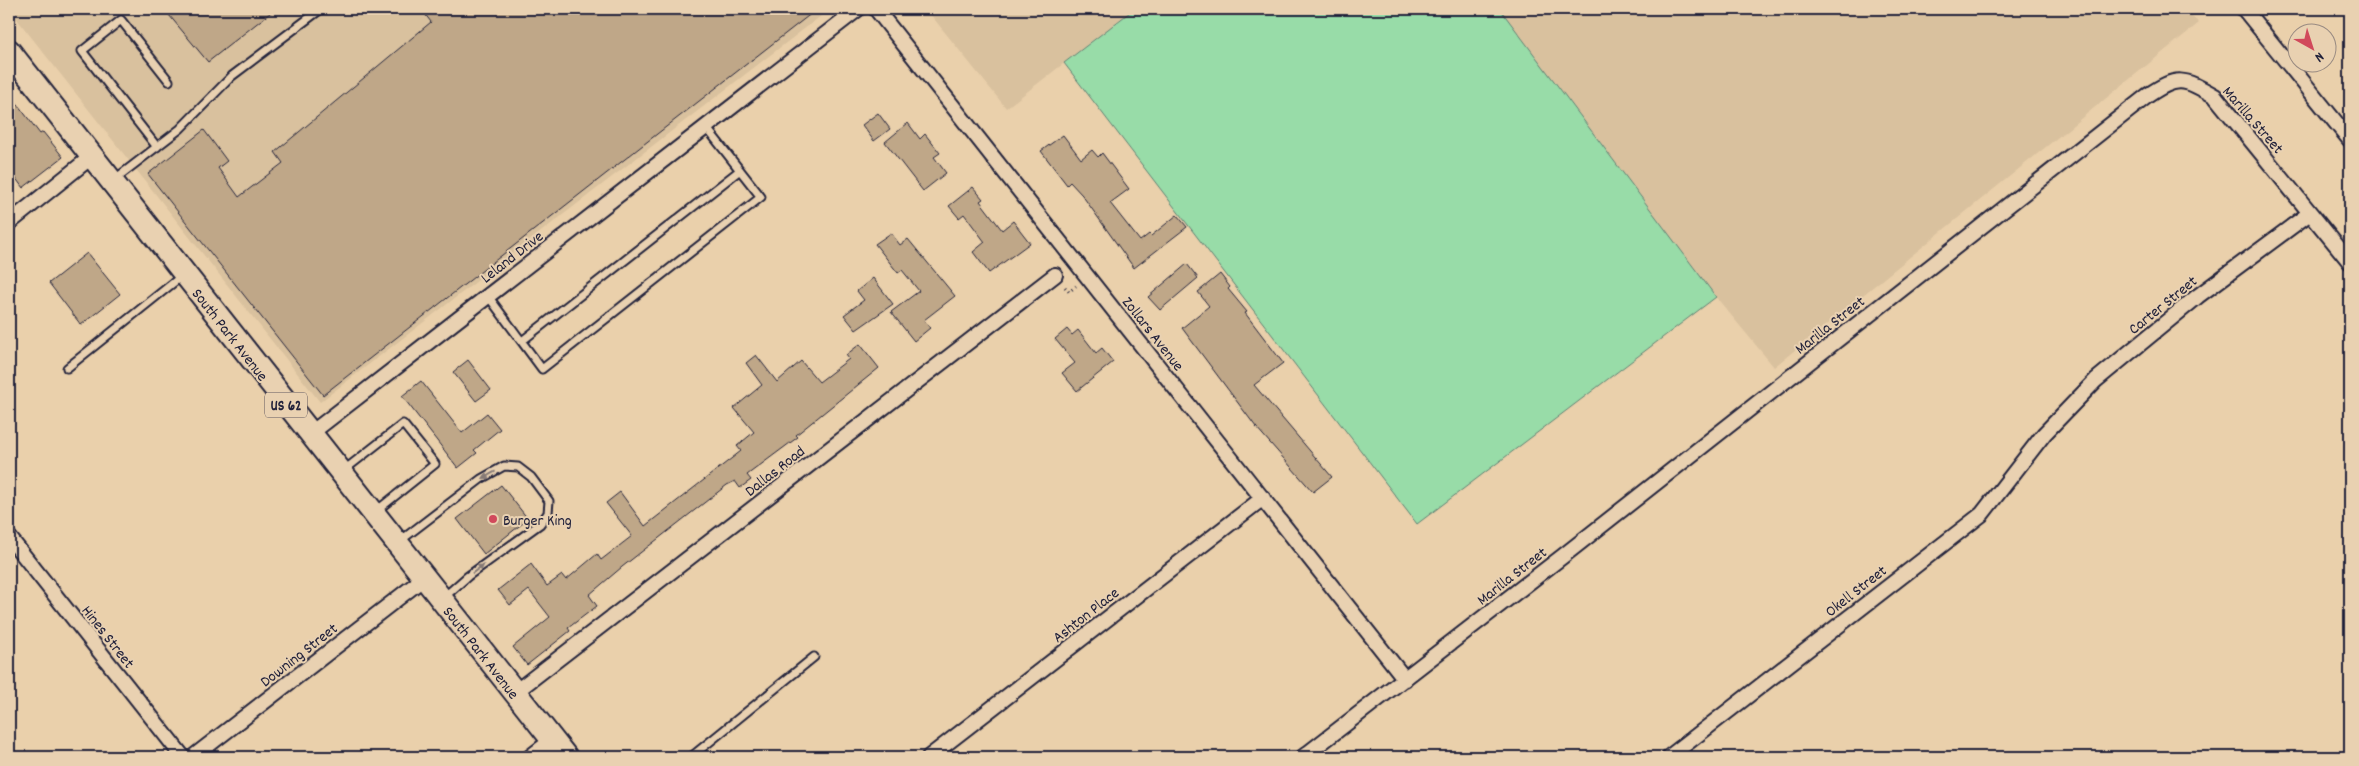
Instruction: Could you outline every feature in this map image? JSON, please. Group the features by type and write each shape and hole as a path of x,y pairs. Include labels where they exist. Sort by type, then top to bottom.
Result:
{"main road":[{"name":"South Park Avenue","path":"9,51 559,749"}],"street":[{"name":"Leland Drive","path":"310,434 858,9"},
{"name":"Zollars Avenue","path":"876,9 1405,679"},
{"path":"2244,9 2350,140"},
{"name":"Marilla Street","path":"1303,757 2147,96 2168,82 2190,82 2215,96 2350,262"},
{"path":"9,223 91,157"},
{"name":"Carter Street","path":"2044,434 2096,380 2198,296 2310,213"},
{"name":"Dallas Road","path":"514,693 1055,274"},
{"name":"Okell Street","path":"1669,757 1982,514 2044,434"},
{"name":"Ashton Place","path":"929,757 1263,498"},
{"name":"Hines Street","path":"9,537 183,757"},
{"name":"Downing Street","path":"193,757 424,578"},
{"path":"530,757 559,749"}],"lane":[{"path":"111,182 180,129 232,76 321,9"},
{"path":"157,147 82,51 121,20 169,82"},
{"path":"488,296 542,368 746,210 761,197 706,127"},
{"path":"522,341 740,170"},
{"path":"67,368 184,274"},
{"path":"340,473 403,424 435,464 372,513"},
{"path":"396,544 481,479 504,466 518,467 532,478 549,501 548,513 540,524 468,576 441,600"},
{"path":"691,757 814,657"}],"path":[{"path":"1055,274 1069,292 1088,277"}],"shaded area":[{"path":"9,9 830,9 320,402"},
{"path":"926,9 1134,9 1006,108"},
{"path":"1500,9 2183,9 2199,23 1774,367 1716,297"}],"green space":[{"path":"1134,9 1500,9 1716,297 1417,524 1064,63"}],"building":[{"path":"164,9 275,9 208,62"},
{"path":"421,9 817,9 323,395 148,174 204,130 227,161 218,168 239,197 283,163 275,152 431,22"},
{"path":"9,93 40,134 43,132 63,157 23,188 9,169"},
{"path":"878,113 890,129 874,141 862,125"},
{"path":"908,123 920,139 925,134 940,153 934,157 946,173 923,191 885,142"},
{"path":"1063,135 1081,159 1092,150 1098,157 1102,153 1129,189 1110,203 1140,241 1149,234 1151,236 1177,215 1187,227 1134,268 1082,195 1070,182 1067,185 1041,151"},
{"path":"973,187 983,199 980,201 1002,230 1013,221 1030,243 989,273 973,252 985,242 964,214 959,218 949,206"},
{"path":"891,233 900,245 908,239 955,296 924,320 930,328 914,341 891,312 919,291 902,270 898,273 875,244"},
{"path":"87,253 120,294 81,325 49,283"},
{"path":"1187,264 1198,278 1160,310 1148,297"},
{"path":"1220,274 1230,287 1228,289 1247,312 1245,313 1283,363 1254,385 1332,477 1313,492 1256,427 1182,328 1209,306 1198,292"},
{"path":"873,278 893,304 856,330 844,315 864,300 857,291"},
{"path":"1067,329 1072,335 1078,330 1096,353 1102,348 1113,362 1077,391 1062,373 1075,363 1055,339"},
{"path":"860,344 879,368 796,435 798,437 747,475 751,480 740,488 735,481 727,485 622,567 589,595 597,606 568,628 570,631 527,665 513,647 550,617 529,590 510,605 498,590 531,564 547,586 562,575 566,580 597,554 601,560 632,536 606,503 620,492 645,526 741,451 737,446 754,432 734,408 762,385 746,363 756,355 777,382 801,361 819,382 849,359 846,355"},
{"path":"468,360 491,390 476,401 453,372"},
{"path":"421,381 462,433 487,413 500,429 474,450 477,453 458,468 402,396"},
{"name":"Burger King","path":"501,485 528,519 484,554 457,519"}],"place":[{"name":"Burger King","path":"493,519"}]}
